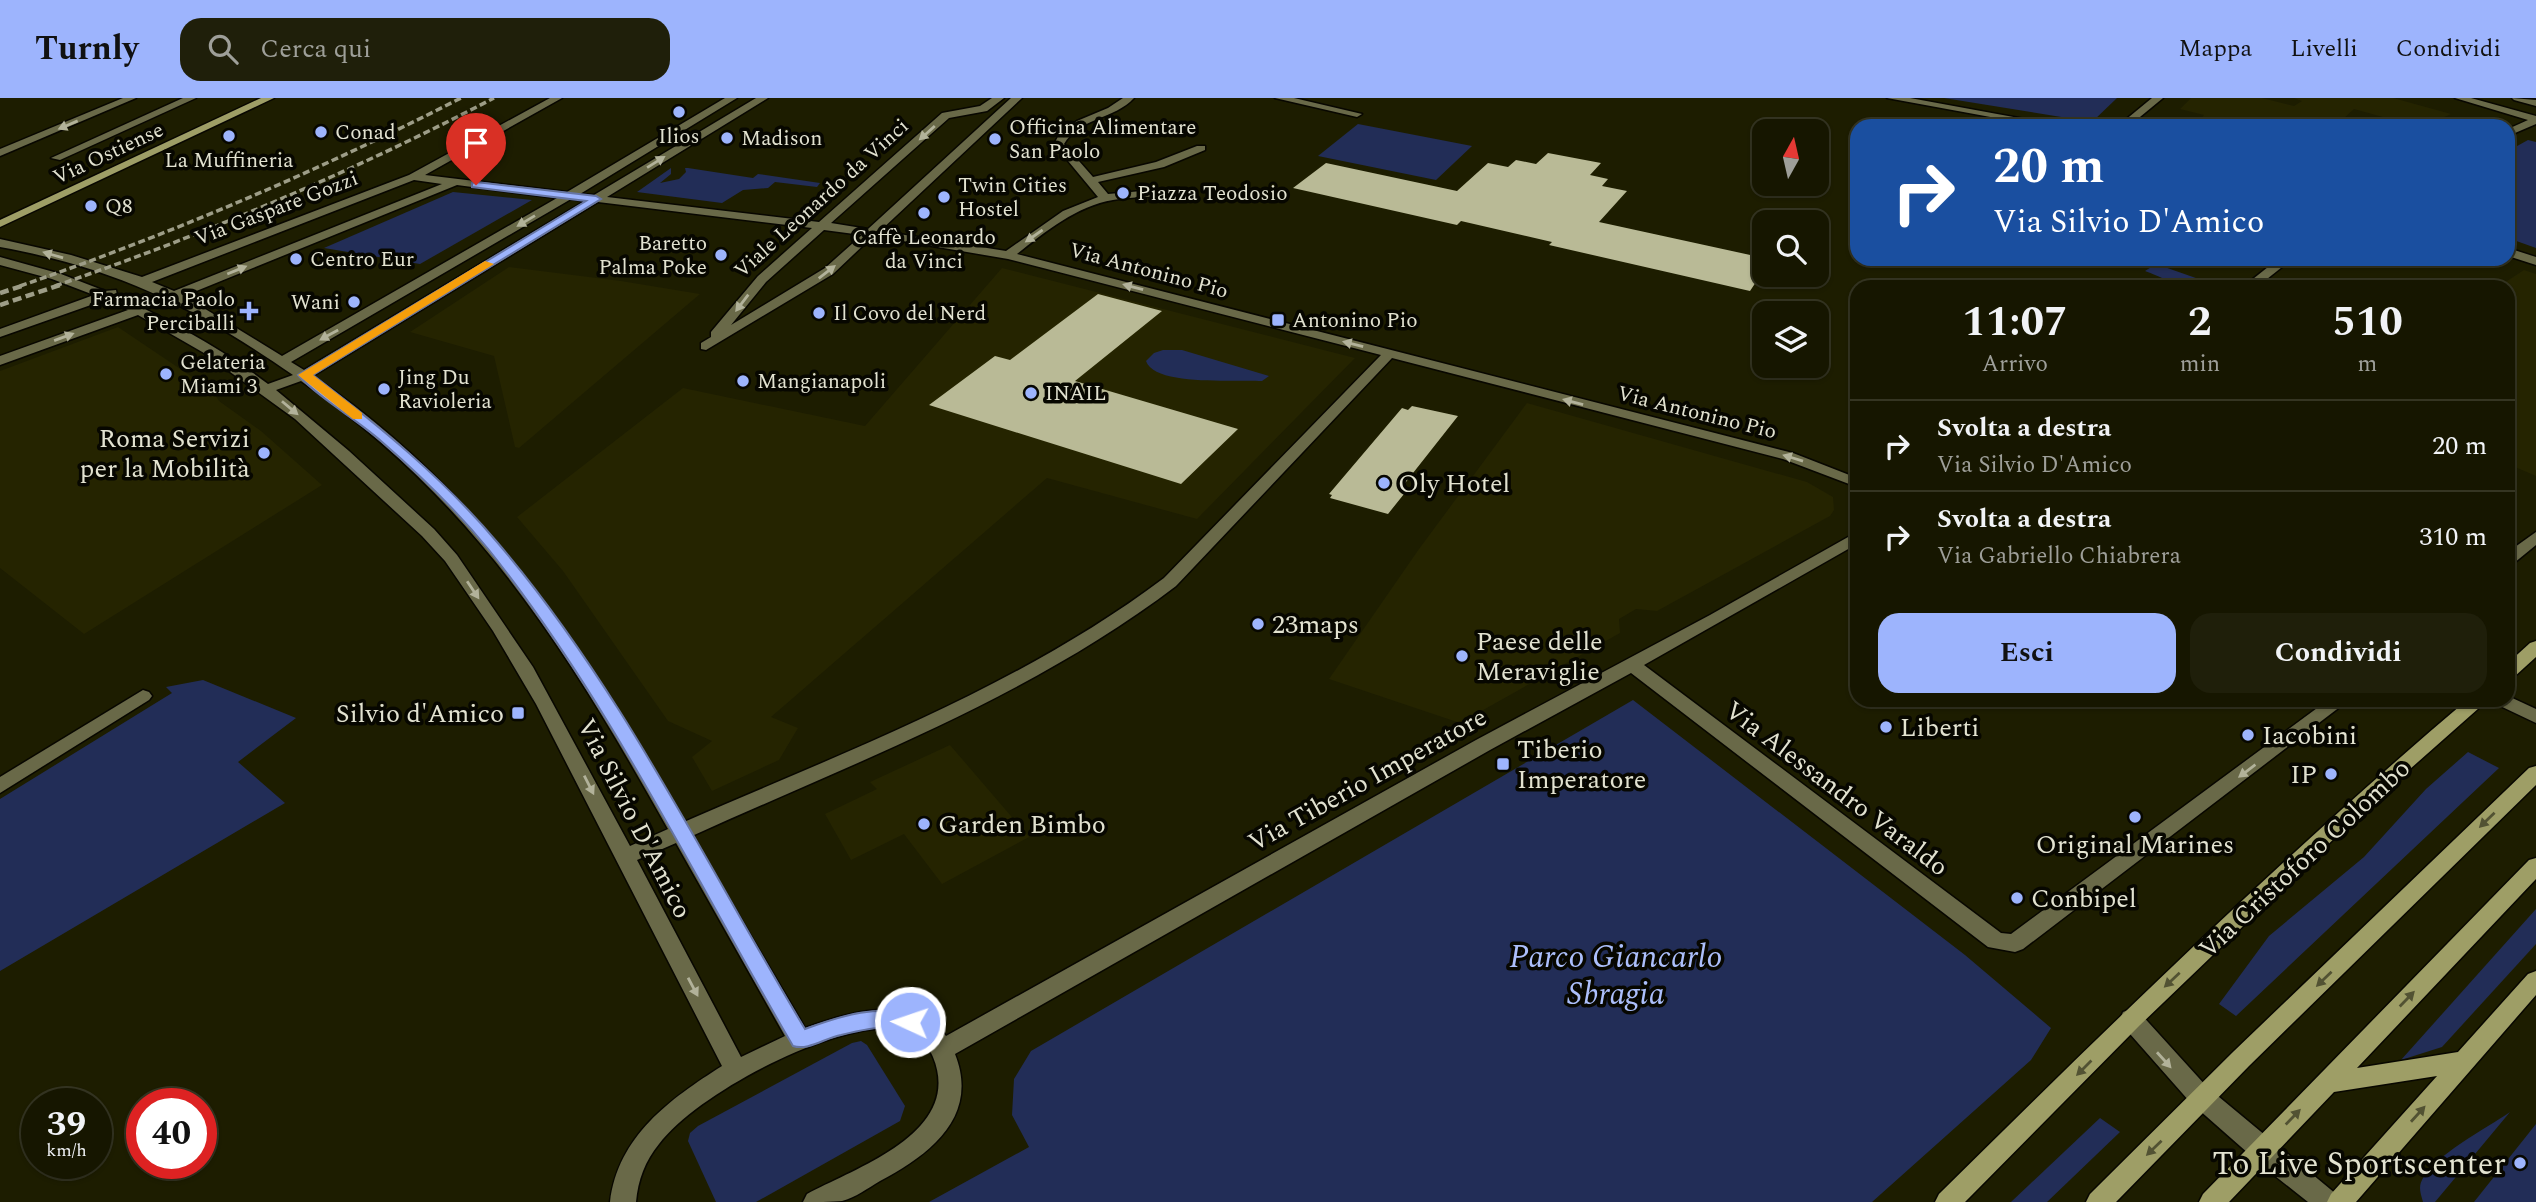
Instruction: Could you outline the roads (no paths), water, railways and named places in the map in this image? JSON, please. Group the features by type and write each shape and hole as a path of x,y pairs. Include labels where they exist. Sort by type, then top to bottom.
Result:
{"main road":[{"name":"Via Ostiense","path":"0,225 269,98"},
{"path":"2515,666 2536,647"},
{"name":"Via Cristoforo Colombo","path":"1948,1202 2131,1019 2359,803 2471,707"},
{"path":"2099,1202 2176,1127 2201,1098 2536,773"},
{"path":"2212,1202 2536,866"},
{"path":"2340,1202 2536,979"},
{"path":"2325,1083 2465,1061"}],"street":[{"path":"0,153 131,98"},
{"path":"56,158 191,98"},
{"name":"Via Gaspare Gozzi","path":"0,333 108,295 413,177 556,98"},
{"path":"283,361 439,273 732,98"},
{"path":"267,389 304,375 763,98"},
{"name":"Viale Leonardo da Vinci","path":"999,98 983,109 946,115 756,286 706,346 823,276 1017,98"},
{"path":"1105,198 1060,148 1060,139 1069,131 1114,110 1129,98"},
{"path":"1280,98 1357,114"},
{"path":"1892,98 2016,119"},
{"path":"2132,119 2158,98"},
{"path":"2460,98 2535,121"},
{"path":"2517,98 2536,103"},
{"path":"89,116 137,122"},
{"path":"2515,130 2535,121"},
{"path":"1085,177 1140,171 1181,159 1201,148"},
{"name":"Via Antonino Pio","path":"413,177 872,232 1008,255 1788,456 1850,480"},
{"path":"594,179 602,184 619,185"},
{"name":"Via Gaspare Gozzi","path":"174,296 455,183"},
{"path":"1008,255 1062,217 1105,198 1176,191"},
{"name":"Via Silvio D'Amico","path":"0,243 55,256 141,282 174,296 304,375 398,449 468,517 565,641 641,761 736,932 800,1040"},
{"path":"2515,254 2536,261"},
{"name":"Via Silvio D'Amico","path":"0,261 108,295 192,339 267,389 347,456 453,560 534,683 581,768 737,1072"},
{"path":"2258,280 2277,266"},
{"path":"439,273 465,278"},
{"path":"0,361 141,310"},
{"path":"625,857 982,698 1040,668 1136,608 1170,582 1389,354"},
{"path":"2515,554 2536,537"},
{"name":"Via Tiberio Imperatore","path":"942,1051 1850,541"},
{"name":"Via Alessandro Varaldo","path":"1632,665 1996,941 2015,943 2331,707"},
{"path":"0,786 143,696"},
{"path":"2515,706 2536,717"},
{"path":"623,1202 633,1164 653,1132 680,1107 737,1072 800,1040 835,1027 891,1018 910,1022 921,1028 942,1051 949,1073 950,1088 946,1107 931,1134 919,1144 816,1202"},
{"path":"2131,1019 2163,1059 2201,1098 2261,1151 2328,1202"}],"railway":[{"path":"20,286 244,200 461,98"},
{"path":"55,286 278,200 387,151 494,98"},
{"path":"0,293 25,285"},
{"path":"0,305 60,285"}],"place":[{"name":"Ilios","path":"679,112"},
{"name":"Conad","path":"321,132"},
{"name":"La Muffineria","path":"229,136"},
{"name":"Madison","path":"727,138"},
{"name":"Officina Alimentare San Paolo","path":"995,139"},
{"name":"Piazza Teodosio","path":"1123,193"},
{"name":"Twin Cities Hostel","path":"944,197"},
{"name":"Q8","path":"91,206"},
{"name":"Caffè Leonardo da Vinci","path":"924,213"},
{"name":"Baretto Palma Poke","path":"721,255"},
{"name":"Centro Eur","path":"296,259"},
{"name":"Wani","path":"354,302"},
{"name":"Farmacia Paolo Perciballi","path":"249,311"},
{"name":"Il Covo del Nerd","path":"819,313"},
{"name":"Antonino Pio","path":"1278,320"},
{"name":"Gelateria Miami 3","path":"166,374"},
{"name":"Mangianapoli","path":"743,381"},
{"name":"Jing Du Ravioleria","path":"384,389"},
{"name":"INAIL","path":"1031,393"},
{"name":"Roma Servizi per la Mobilità","path":"264,453"},
{"name":"Oly Hotel","path":"1384,483"},
{"name":"23maps","path":"1258,624"},
{"name":"Paese delle Meraviglie","path":"1462,656"},
{"name":"Silvio d'Amico","path":"518,713"},
{"name":"Liberti","path":"1886,727"},
{"name":"Iacobini","path":"2248,735"},
{"name":"Tiberio Imperatore","path":"1503,764"},
{"name":"IP","path":"2331,774"},
{"name":"Original Marines","path":"2135,817"},
{"name":"Garden Bimbo","path":"924,824"},
{"name":"Conbipel","path":"2017,898"},
{"name":"To Live Sportscenter","path":"2520,1163"}],"park label":[{"name":"Parco Giancarlo Sbragia","path":"1616,974"}]}
